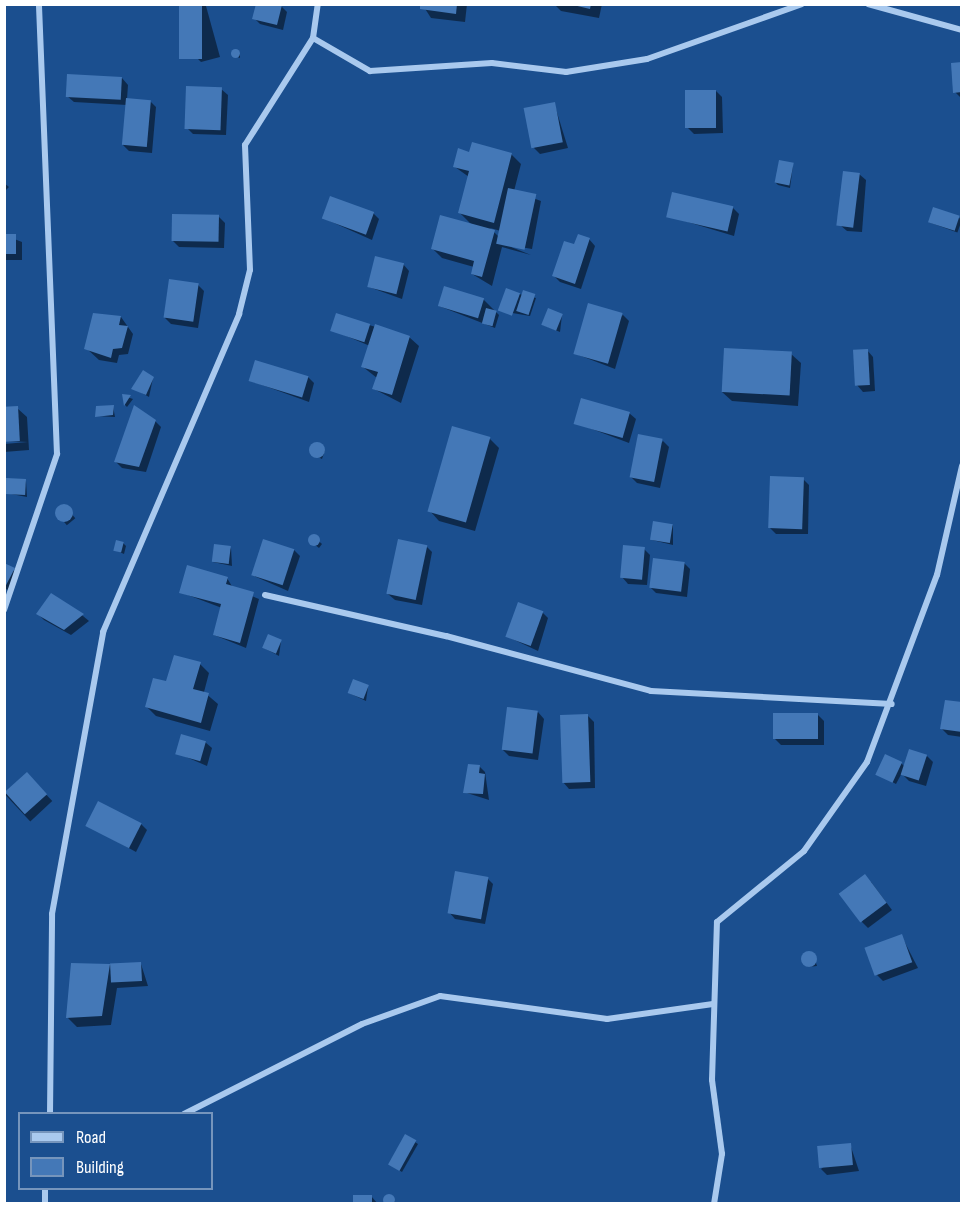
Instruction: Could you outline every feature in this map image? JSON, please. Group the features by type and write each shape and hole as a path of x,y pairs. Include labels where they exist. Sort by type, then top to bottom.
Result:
{"street":[{"path":"4,610 57,454 39,4"},
{"path":"50,1112 52,914 103,633 239,314 250,270 246,145 313,38 318,4"},
{"path":"313,38 370,71 492,63 566,72 647,59 802,4"},
{"path":"868,4 962,30"},
{"path":"714,1203 722,1154 712,1080 717,922 804,851 828,822 867,762 892,704 937,575 962,466"},
{"path":"265,595 446,636 651,691 892,704"},
{"path":"186,1112 362,1024 440,996 608,1019 713,1004"}],"building":[{"path":"256,4 282,5 277,25 252,19"},
{"path":"420,4 457,4 456,14 420,9"},
{"path":"569,4 591,4 590,9"},
{"path":"179,5 202,5 202,59 179,59"},
{"path":"235,49 239,53 235,57 231,53"},
{"path":"962,62 962,92 953,93 951,63"},
{"path":"67,74 122,77 121,100 66,97"},
{"path":"186,86 222,87 220,130 184,129"},
{"path":"685,90 716,90 716,128 685,128"},
{"path":"126,98 151,100 147,147 122,145"},
{"path":"555,102 563,142 531,148 524,108"},
{"path":"472,142 512,153 494,223 458,213 469,171 453,167 458,148 469,152"},
{"path":"779,160 794,163 789,185 775,183"},
{"path":"843,171 860,173 853,228 836,226"},
{"path":"508,188 536,194 525,250 496,244"},
{"path":"672,192 733,206 728,232 666,217"},
{"path":"330,196 374,212 366,235 322,219"},
{"path":"933,207 960,216 955,231 928,222"},
{"path":"172,214 219,215 219,242 172,241"},
{"path":"440,215 495,230 482,277 471,274 474,261 431,249"},
{"path":"5,234 16,234 16,254 5,254"},
{"path":"578,234 590,238 575,284 552,276 564,241 574,244"},
{"path":"375,256 404,263 396,294 367,287"},
{"path":"169,279 199,283 193,322 164,318"},
{"path":"444,286 484,298 478,318 438,306"},
{"path":"506,288 520,293 512,316 498,311"},
{"path":"523,290 535,294 529,315 516,311"},
{"path":"588,303 623,313 608,364 573,354"},
{"path":"486,308 497,311 492,326 482,323"},
{"path":"548,308 563,314 556,331 541,325"},
{"path":"93,313 121,316 119,325 128,326 122,348 113,349 111,358 84,349"},
{"path":"336,313 370,324 364,342 330,331"},
{"path":"375,324 410,336 392,395 372,389 378,372 361,367"},
{"path":"724,348 792,352 790,395 722,392"},
{"path":"868,349 870,385 855,386 853,350"},
{"path":"255,360 309,376 302,397 249,381"},
{"path":"143,370 154,377 146,395 131,389"},
{"path":"122,394 131,395 124,406"},
{"path":"581,398 630,412 623,438 574,424"},
{"path":"114,405 113,415 95,417 96,406"},
{"path":"134,405 156,420 139,467 114,462"},
{"path":"18,406 20,441 6,442 4,407"},
{"path":"452,426 490,437 466,523 427,512"},
{"path":"638,434 663,439 654,482 630,477"},
{"path":"317,442 325,450 317,458 309,450"},
{"path":"770,476 804,477 802,529 768,528"},
{"path":"6,478 26,479 25,495 5,494"},
{"path":"60,504 68,504 73,509 71,520 60,522 55,517 55,509"},
{"path":"653,521 673,524 670,543 650,540"},
{"path":"316,534 320,540 316,546 312,546 308,538"},
{"path":"263,539 294,549 283,585 251,575"},
{"path":"398,539 427,545 416,600 386,594"},
{"path":"116,540 124,542 121,553 113,551"},
{"path":"214,544 231,546 229,564 212,562"},
{"path":"623,545 645,547 642,580 620,578"},
{"path":"653,558 685,562 681,592 649,588"},
{"path":"4,563 15,568 4,589"},
{"path":"187,565 228,577 226,584 254,592 240,643 213,635 221,604 179,593"},
{"path":"51,593 84,614 64,630 36,614"},
{"path":"518,602 543,611 531,646 505,637"},
{"path":"268,634 282,640 276,654 262,648"},
{"path":"174,655 201,662 193,689 209,693 201,723 145,707 153,678 166,681"},
{"path":"353,679 369,685 363,699 348,693"},
{"path":"945,700 962,702 962,732 940,729"},
{"path":"507,707 538,711 533,753 502,750"},
{"path":"773,713 818,713 818,739 773,739"},
{"path":"588,714 590,782 562,783 560,715"},
{"path":"181,734 206,741 200,761 175,754"},
{"path":"909,749 927,755 919,781 901,775"},
{"path":"885,754 902,762 892,783 875,775"},
{"path":"468,764 480,765 479,773 485,774 483,794 463,793"},
{"path":"27,772 47,794 25,814 5,792"},
{"path":"98,801 142,823 129,848 85,826"},
{"path":"455,871 488,877 481,919 448,913"},
{"path":"865,874 887,903 860,923 839,894"},
{"path":"902,934 912,962 875,976 864,948"},
{"path":"809,951 815,953 817,959 815,965 809,967 803,965 801,959 803,953"},
{"path":"141,962 142,981 111,983 110,964"},
{"path":"71,963 110,964 102,1016 66,1018"},
{"path":"405,1134 416,1140 399,1171 388,1165"},
{"path":"851,1143 853,1165 819,1168 817,1146"},
{"path":"391,1194 395,1200 391,1206 387,1206 383,1198"},
{"path":"353,1195 372,1195 372,1204 353,1204"}]}
